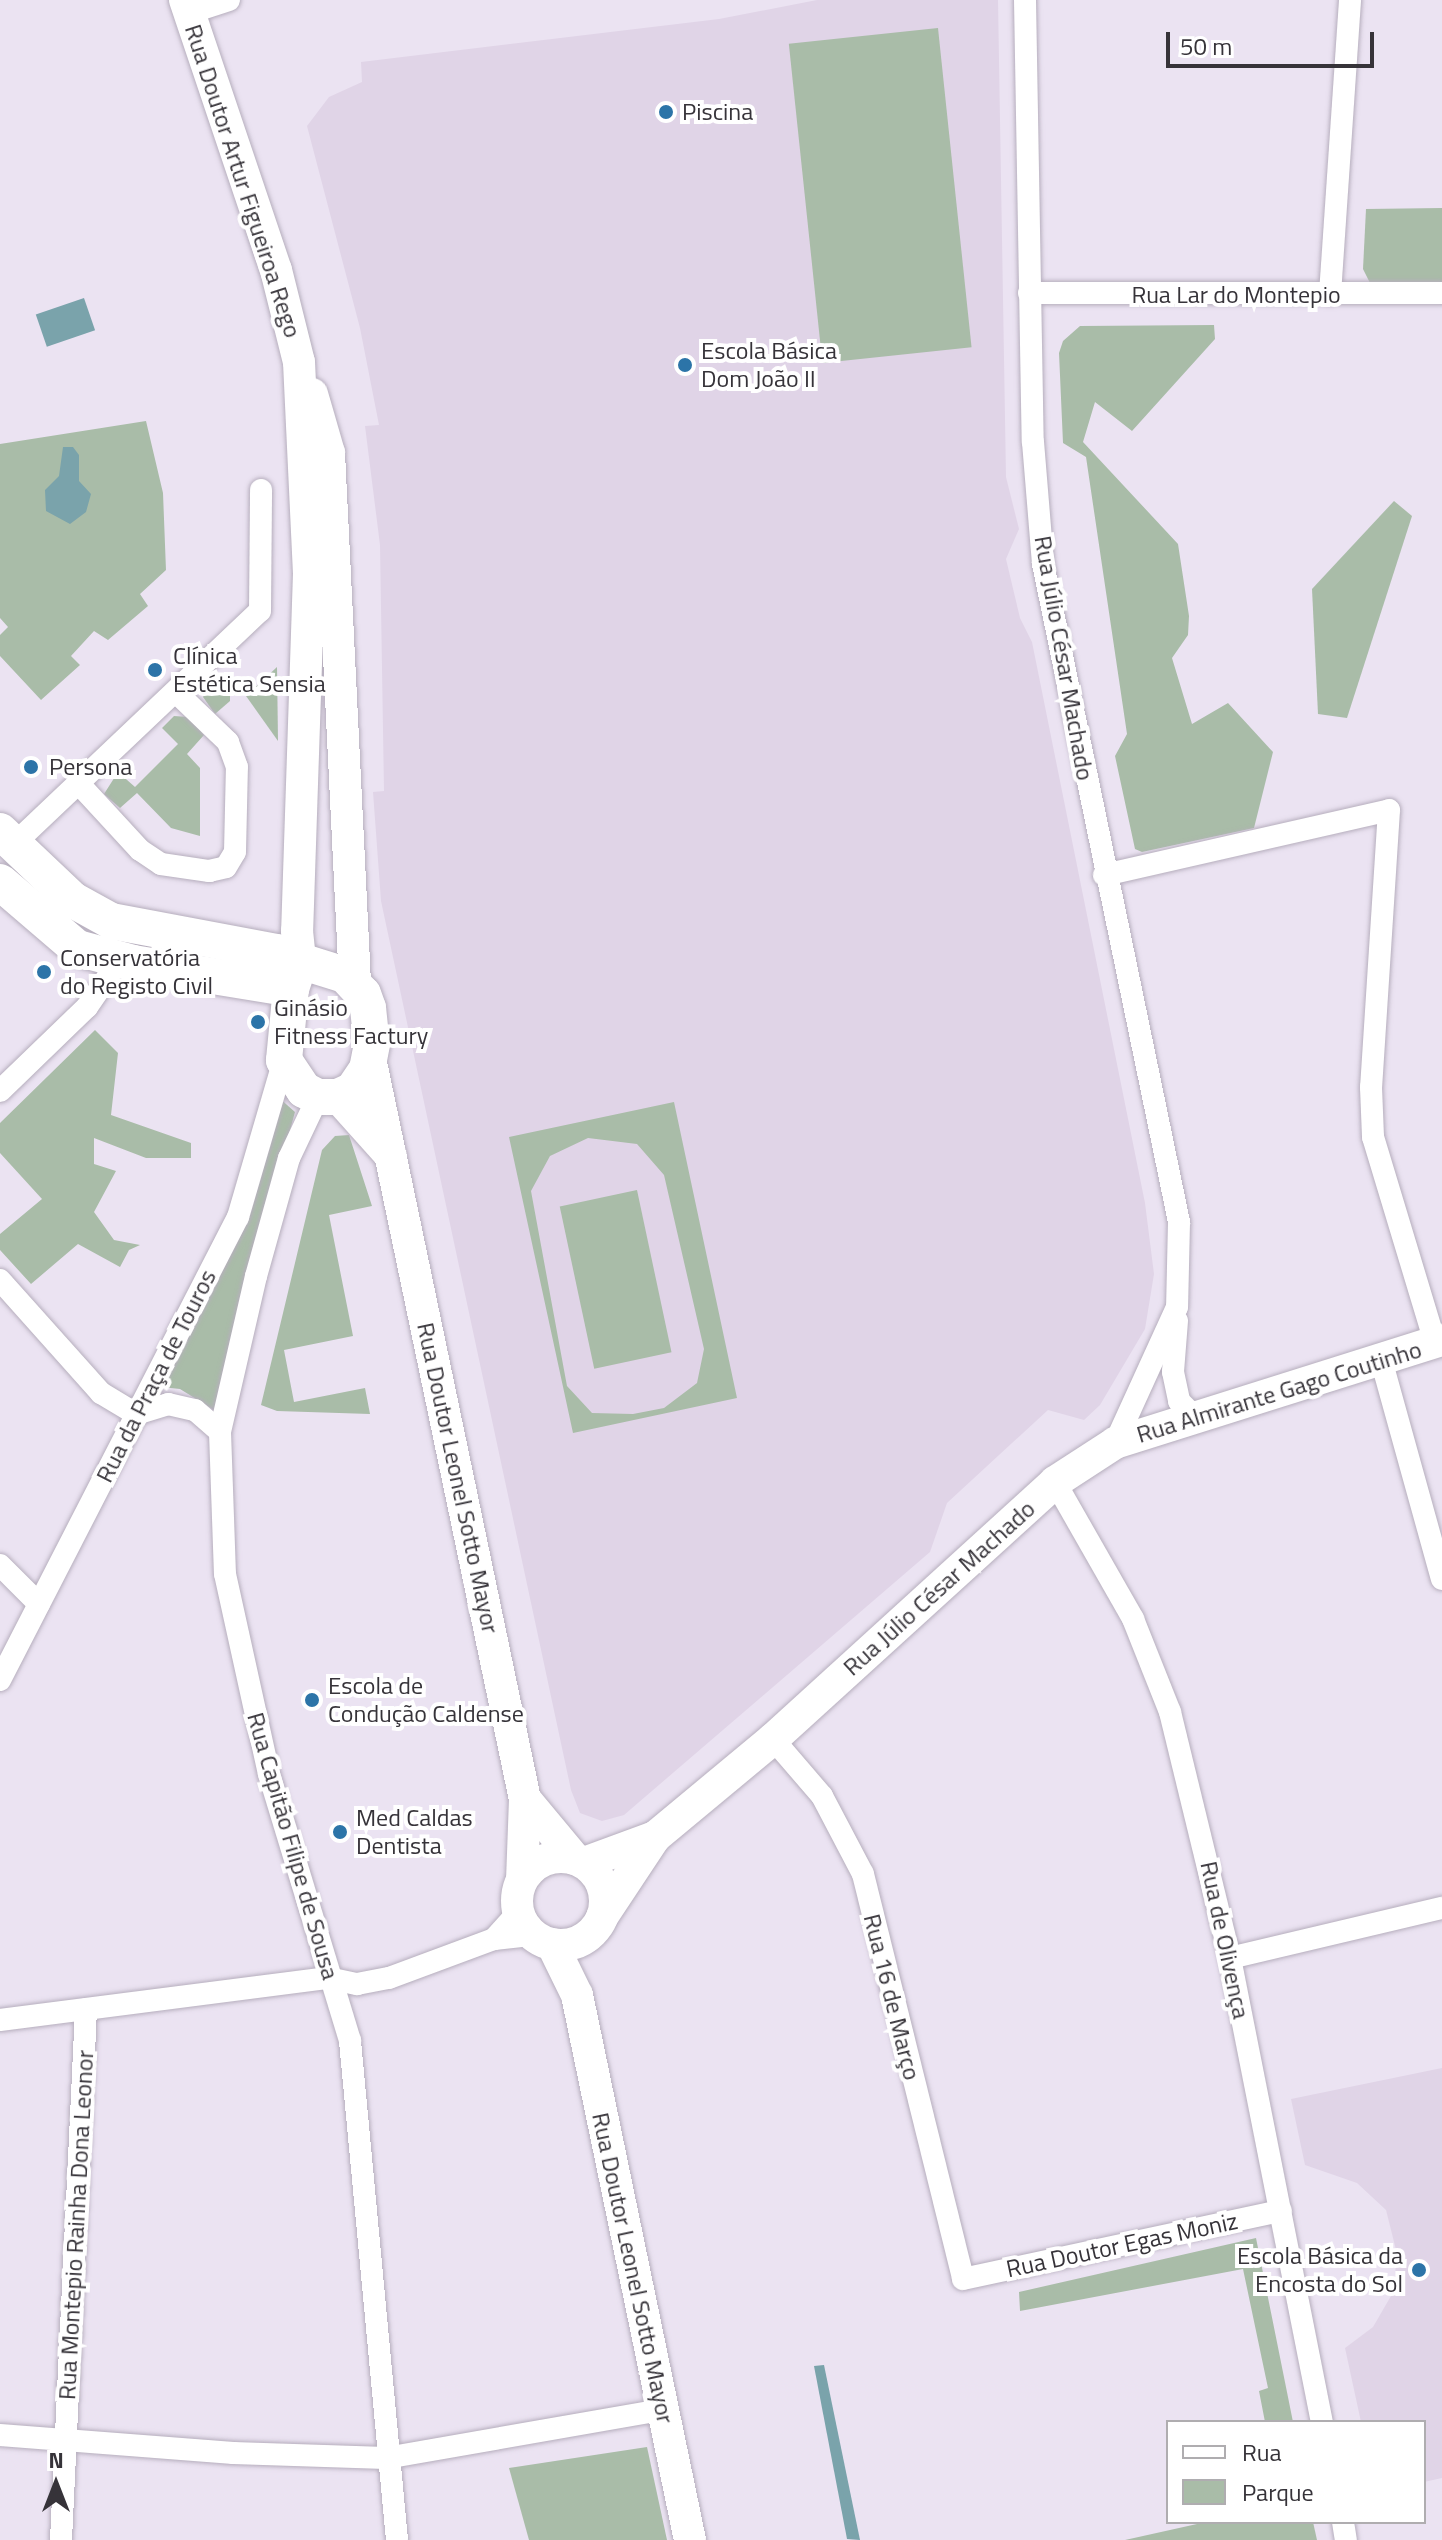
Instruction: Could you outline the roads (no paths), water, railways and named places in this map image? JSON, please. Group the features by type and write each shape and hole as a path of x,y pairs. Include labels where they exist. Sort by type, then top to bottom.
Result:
{"main road":[{"name":"Rua Doutor Artur Figueiroa Rego","path":"187,6 276,270 299,362 322,416 329,453 355,983"},
{"name":"Rua Doutor Artur Figueiroa Rego","path":"296,971 309,573 299,362"},
{"path":"7,838 73,900 111,921 276,952 296,971"},
{"path":"0,882 77,948 120,959 296,971 331,967 355,983 368,1008 370,1058 353,1090 328,1097"},
{"path":"296,971 284,1060 295,1082 328,1097 391,1156"},
{"name":"Rua Doutor Leonel Sotto Mayor","path":"370,1058 525,1799 522,1879"},
{"name":"Rua Almirante Gago Coutinho","path":"1115,1443 1382,1363 1439,1341"},
{"name":"Rua Júlio César Machado","path":"655,1837 773,1739 1055,1482 1115,1443"},
{"name":"Rua Doutor Leonel Sotto Mayor","path":"525,1799 579,1861"},
{"path":"655,1837 597,1924 566,1945 534,1930 522,1879 545,1860 579,1861 655,1837"},
{"path":"579,1861 603,1887 597,1924"},
{"name":"Rua Doutor Leonel Sotto Mayor","path":"577,1995 597,1924"},
{"name":"Rua Doutor Leonel Sotto Mayor","path":"534,1930 577,1995 690,2540"}],"street":[{"path":"187,6 229,0"},
{"name":"Rua Júlio César Machado","path":"1025,0 1033,442 1043,564 1104,875 1179,1222 1173,1372 1179,1401 1197,1419"},
{"path":"1330,294 1350,0"},
{"name":"Rua Lar do Montepio","path":"1029,293 1442,293"},
{"path":"7,838 80,785 178,694 260,611 261,490"},
{"path":"80,785 140,850 161,864 209,871 226,867 235,852 237,767 228,742 178,694"},
{"path":"1104,875 1389,810 1371,1087 1373,1137 1439,1341"},
{"path":"0,1091 87,1007 120,959"},
{"name":"Rua da Praça de Touros","path":"0,1680 238,1217 284,1060"},
{"name":"Rua Capitão Filipe de Sousa","path":"328,1097 289,1158 220,1432 225,1574 269,1774 328,1978 346,2019 386,2458 397,2540"},
{"path":"0,1280 101,1393 136,1414 168,1404 195,1410 220,1432"},
{"name":"Rua Júlio César Machado","path":"1115,1443 1177,1307"},
{"path":"1382,1363 1442,1579"},
{"name":"Rua de Olivença","path":"1055,1482 1133,1619 1170,1712 1230,1958 1322,2420"},
{"path":"0,1565 39,1604"},
{"name":"Rua 16 de Março","path":"773,1739 822,1796 863,1874 963,2279"},
{"path":"1230,1958 1442,1908"},
{"path":"0,2020 328,1978 351,1984 389,1978 494,1939 534,1930"},
{"name":"Rua Montepio Rainha Dona Leonor","path":"61,2540 86,2010"},
{"name":"Rua Doutor Egas Moniz","path":"963,2279 1281,2211"},
{"path":"0,2435 386,2458 661,2410"}],"water":[{"path":"84,298 95,330 47,347 36,315"},
{"path":"63,447 73,447 79,455 79,481 91,494 86,512 70,524 46,511 45,490 59,476"},
{"path":"824,2365 860,2540 847,2539 814,2366"}],"place":[{"name":"Piscina","path":"666,112"},
{"name":"Escola Básica Dom João II","path":"685,365"},
{"name":"Clínica Estética Sensia","path":"155,670"},
{"name":"Persona","path":"31,767"},
{"name":"Conservatória do Registo Civil","path":"44,972"},
{"name":"Ginásio Fitness Factury","path":"258,1022"},
{"name":"Escola de Condução Caldense","path":"312,1700"},
{"name":"Med Caldas Dentista","path":"340,1832"},
{"name":"Escola Básica da Encosta do Sol","path":"1419,2270"}]}
